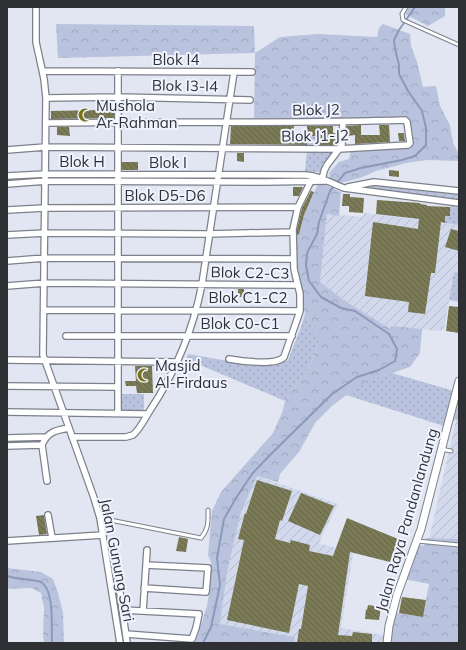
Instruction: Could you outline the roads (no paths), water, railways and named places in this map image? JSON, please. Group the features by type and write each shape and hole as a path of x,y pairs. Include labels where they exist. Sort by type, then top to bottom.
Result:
{"street":[{"path":"36,7 36,42 46,98 44,360"},
{"name":"Blok I4","path":"42,71 252,72"},
{"path":"118,71 118,413"},
{"path":"72,437 130,437 135,433 165,387 177,362 188,336 196,310 207,259 234,72"},
{"name":"Blok I3-I4","path":"46,98 118,96 250,100"},
{"name":"Blok J2","path":"46,123 227,123 405,120 408,122 410,143 408,145"},
{"path":"325,180 327,165 342,145 343,122"},
{"name":"Blok J1-J2","path":"7,150 45,147 339,148 408,145"},
{"name":"Blok H","path":"7,176 46,174 117,174"},
{"name":"Blok I","path":"117,174 306,175 325,180"},
{"path":"7,184 46,181 311,182 325,180 344,188 459,203"},
{"path":"229,359 252,362 279,361 284,357 300,311 301,303 293,259 293,232 298,207 311,182"},
{"path":"344,188 374,182 459,191"},
{"name":"Blok D5-D6","path":"7,210 46,208 298,207"},
{"path":"7,235 45,232 210,234 293,232"},
{"path":"7,261 45,258 293,259"},
{"name":"Blok C2-C3","path":"7,286 45,283 298,285"},
{"name":"Blok C1-C2","path":"45,310 300,311"},
{"name":"Blok C0-C1","path":"66,336 292,336"},
{"path":"7,360 177,362"},
{"name":"Jalan Gunung Sari","path":"44,360 100,518 120,643"},
{"name":"Jalan Raya Pandanlandung","path":"387,643 389,626 398,588 417,541 459,381"},
{"path":"7,386 117,387"},
{"path":"7,412 147,414"},
{"path":"47,481 42,445 46,438 54,430 69,428"},
{"path":"7,438 46,438"},
{"path":"7,446 42,445"},
{"path":"48,515 52,538"},
{"path":"7,541 103,535"},
{"path":"114,550 127,643"},
{"path":"143,611 147,550"},
{"path":"144,588 206,592 208,568 146,565"},
{"path":"122,610 199,614 191,641 126,634"}],"lane":[{"path":"406,7 402,14 404,20 459,45"},
{"path":"368,192 369,183"},
{"path":"441,450 451,451"},
{"path":"100,518 201,538 208,526 208,510"},
{"path":"417,541 459,545"}],"waterway":[{"path":"203,643 211,627 220,585 217,558 224,519 252,474 332,394 357,377 379,370 395,361 397,349 389,334 355,311 341,308 321,297 309,281 306,265 307,253 317,234 319,222 330,191 345,173 415,156 426,145 426,128 422,111 408,91 399,74 399,65 394,40 415,7"},
{"path":"7,576 39,581 45,586 50,601 52,643"}],"place":[{"name":"Mushola Ar-Rahman","path":"85,115"},
{"name":"Masjid Al-Firdaus","path":"144,375"}]}
